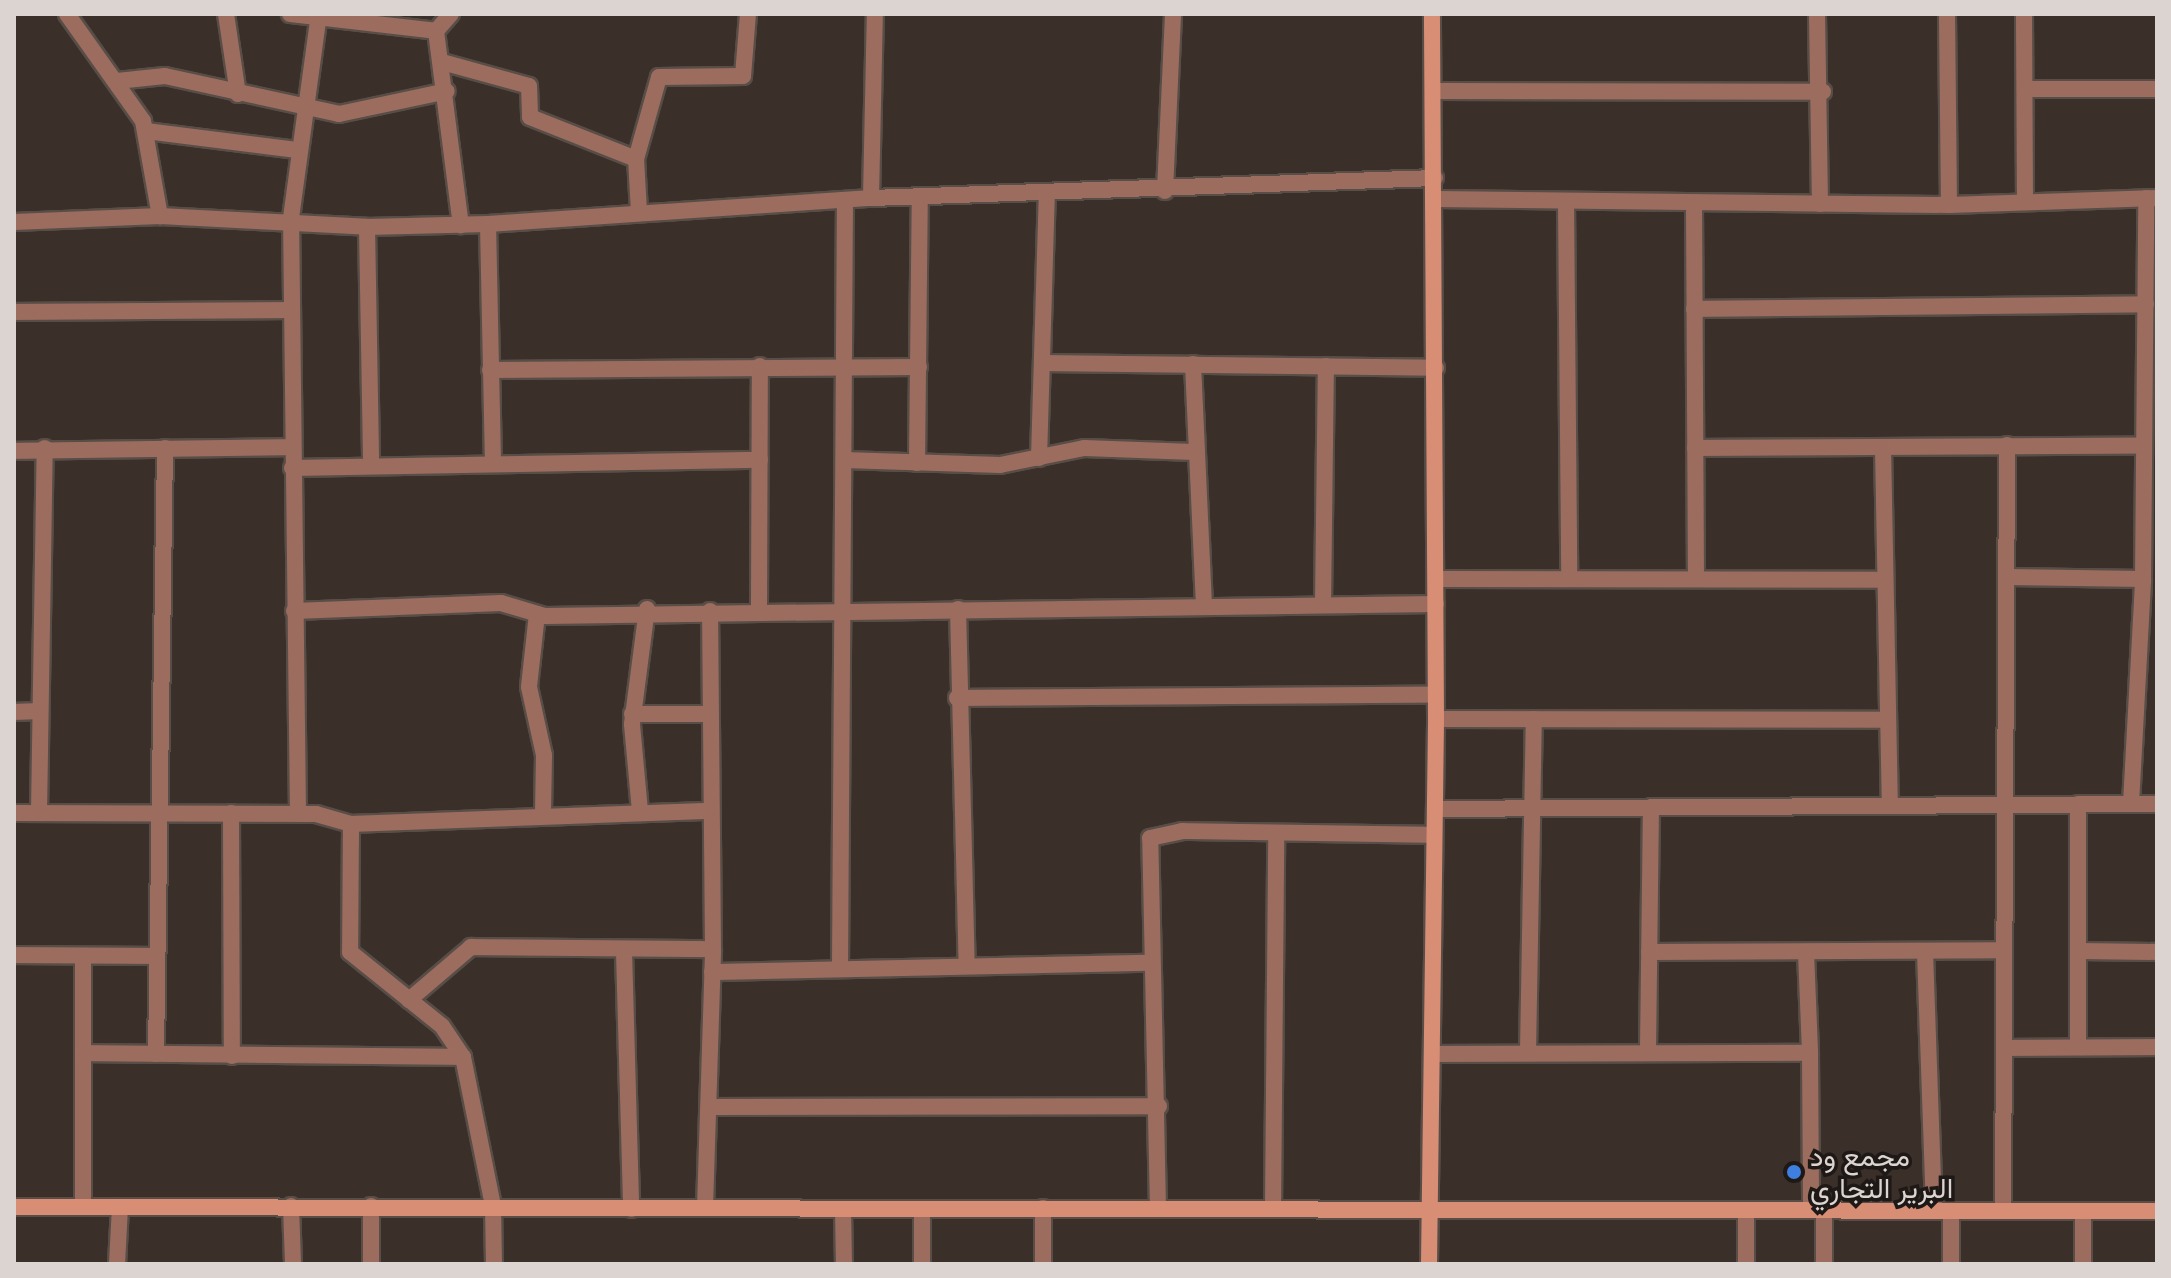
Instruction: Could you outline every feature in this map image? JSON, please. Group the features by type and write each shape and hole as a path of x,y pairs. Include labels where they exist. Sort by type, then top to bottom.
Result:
{"street":[{"path":"67,14 117,81 146,131 160,216"},
{"path":"226,14 238,94"},
{"path":"290,14 436,31"},
{"path":"436,31 451,14"},
{"path":"639,212 636,159 661,75 745,74 748,14"},
{"path":"871,198 875,14"},
{"path":"1165,191 1173,14"},
{"path":"1429,1264 1435,1054 1436,719 1436,199 1432,14"},
{"path":"1817,14 1823,92 1820,204"},
{"path":"1947,14 1949,205"},
{"path":"2024,14 2025,202"},
{"path":"298,814 289,310 291,218 297,150 317,18"},
{"path":"436,31 447,91 461,225"},
{"path":"442,62 529,86 530,117 636,159"},
{"path":"117,81 165,76 304,111 350,114 447,91"},
{"path":"2025,89 2157,89"},
{"path":"1433,91 1823,92"},
{"path":"146,131 297,150"},
{"path":"14,222 160,216 291,218 367,227 461,225 871,198 1165,191 1435,178"},
{"path":"1039,458 1047,193"},
{"path":"917,463 920,196"},
{"path":"1436,199 1949,205 2152,198 2146,304 2148,456 2143,579 2149,608 2131,804"},
{"path":"840,969 845,200"},
{"path":"1566,201 1569,578"},
{"path":"1694,203 1696,578"},
{"path":"488,224 493,463"},
{"path":"367,227 371,465"},
{"path":"1694,309 2146,304"},
{"path":"14,312 289,310"},
{"path":"1042,363 1436,368"},
{"path":"1193,364 1194,452 1204,606"},
{"path":"759,610 760,366"},
{"path":"1323,605 1326,366"},
{"path":"490,370 919,367"},
{"path":"1695,448 2007,445 2148,456"},
{"path":"2003,1211 2007,445"},
{"path":"14,451 45,448 292,447"},
{"path":"39,813 45,448"},
{"path":"156,1054 165,448"},
{"path":"844,460 1000,465 1084,448 1194,452"},
{"path":"1883,448 1890,803"},
{"path":"292,468 760,460"},
{"path":"2008,577 2143,579"},
{"path":"1436,579 1884,580"},
{"path":"294,611 501,603 537,614 647,609 1436,604"},
{"path":"640,811 632,714 647,609"},
{"path":"958,609 957,698 967,966"},
{"path":"705,1208 713,949 710,611"},
{"path":"537,614 529,687 544,755 543,814"},
{"path":"957,698 1435,695"},
{"path":"14,712 39,711"},
{"path":"632,714 710,714"},
{"path":"1436,719 1888,720"},
{"path":"1528,1052 1534,719"},
{"path":"1435,809 1890,803 2157,804"},
{"path":"2078,804 2078,1046"},
{"path":"1648,1050 1651,807"},
{"path":"14,813 298,814 351,824 543,814 710,811"},
{"path":"231,813 232,1056"},
{"path":"351,824 350,952 442,1026 463,1057 493,1206 494,1264"},
{"path":"1158,1209 1159,1106 1150,838 1182,831 1434,835"},
{"path":"1273,1209 1276,834"},
{"path":"409,1000 471,947 624,951 713,949"},
{"path":"1649,952 2003,950"},
{"path":"624,951 631,1209"},
{"path":"2080,951 2157,952"},
{"path":"1806,952 1818,1209 1824,1264"},
{"path":"1925,952 1934,1211"},
{"path":"14,955 157,956"},
{"path":"83,956 83,1207"},
{"path":"712,972 1152,963"},
{"path":"2004,1048 2157,1047"},
{"path":"1435,1054 1648,1050 1810,1053"},
{"path":"83,1053 463,1057"},
{"path":"710,1107 1159,1106"},
{"path":"291,1206 293,1264"},
{"path":"371,1206 371,1264"},
{"path":"14,1207 2157,1211"},
{"path":"117,1264 120,1207"},
{"path":"1043,1208 1043,1264"},
{"path":"843,1209 844,1264"},
{"path":"922,1210 922,1264"},
{"path":"1746,1210 1746,1264"},
{"path":"1951,1211 1951,1264"},
{"path":"2083,1212 2083,1264"}],"place":[{"name":"مجمع ود البرير التجاري","path":"1794,1172"}]}
